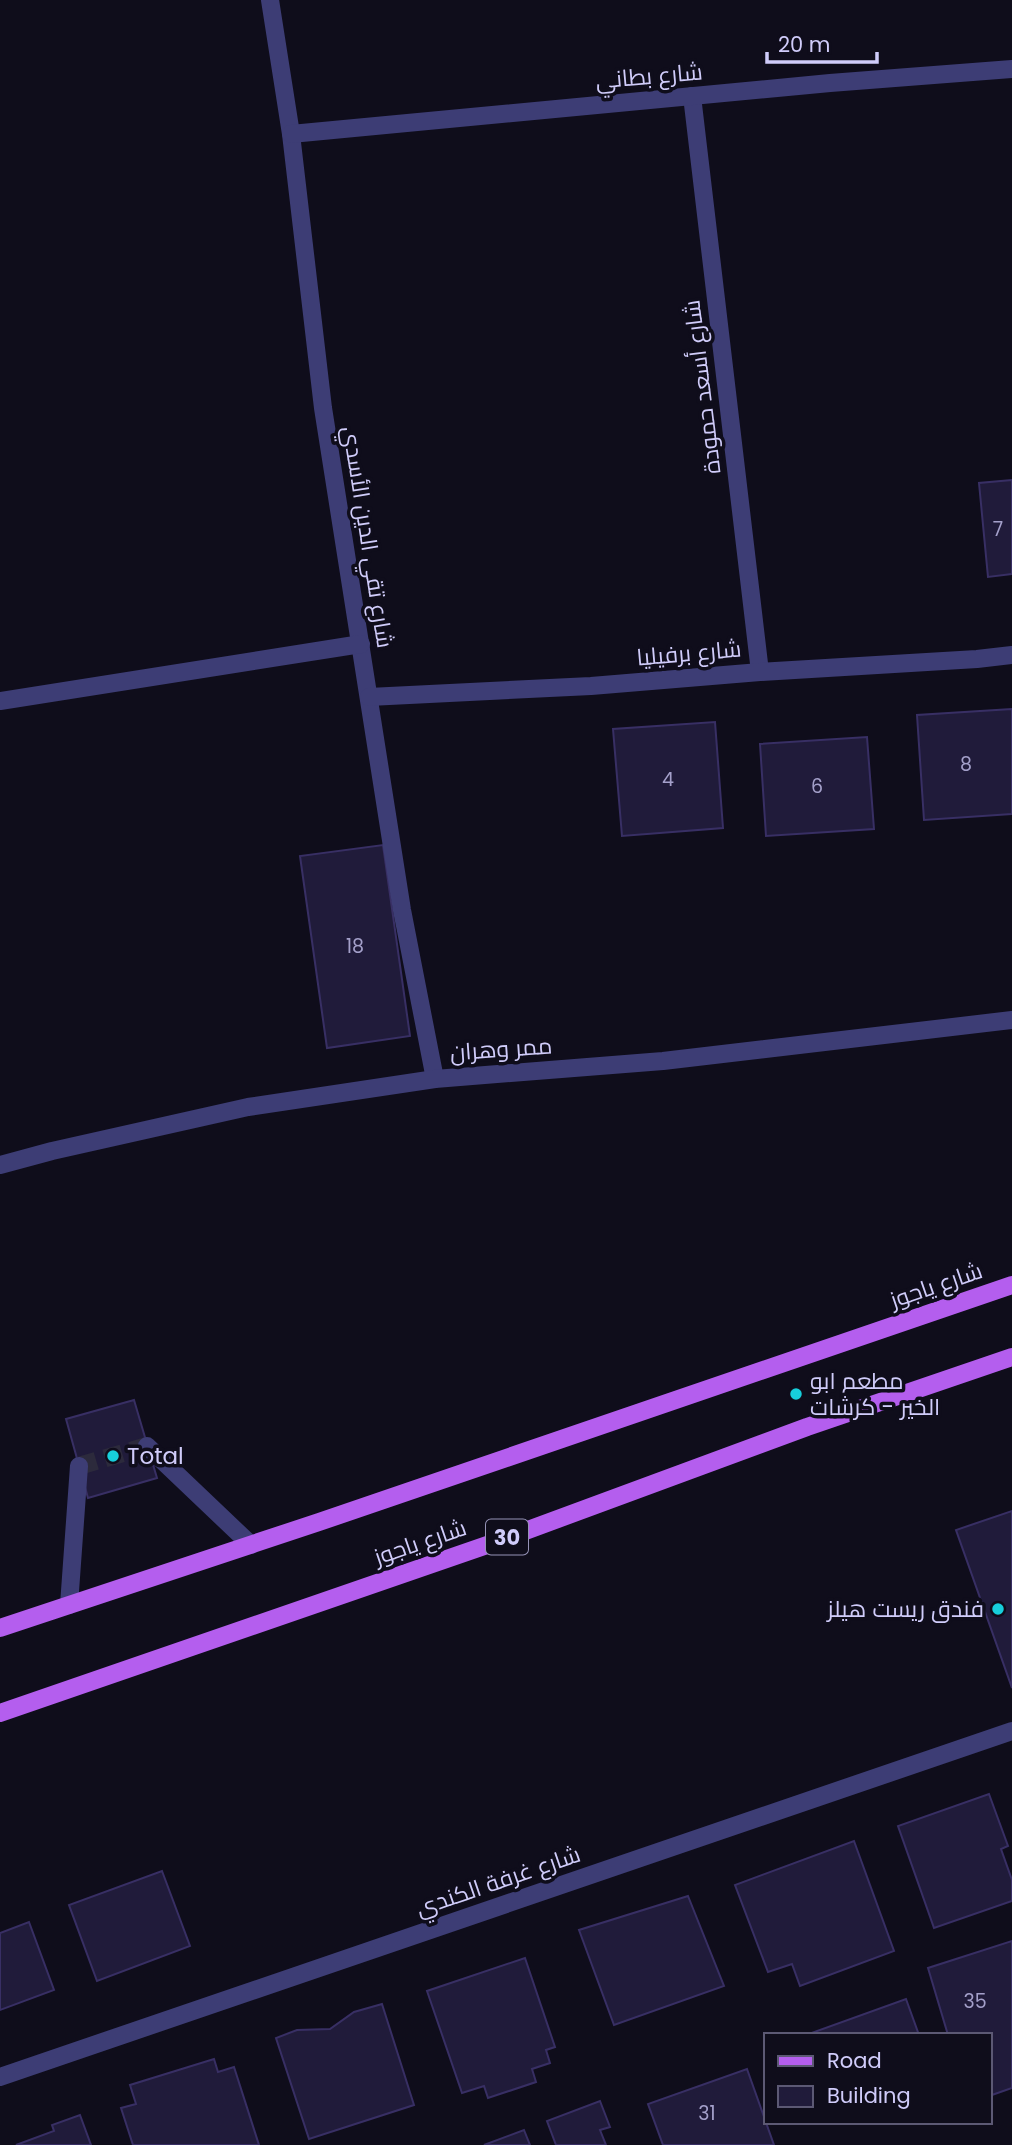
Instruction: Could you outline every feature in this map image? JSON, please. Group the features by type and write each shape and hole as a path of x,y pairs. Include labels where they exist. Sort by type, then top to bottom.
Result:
{"main road":[{"name":"شارع ياجوز","path":"0,1628 1012,1285"},
{"name":"شارع ياجوز","path":"0,1713 490,1544 807,1427 1012,1357"}],"street":[{"name":"شارع تقي الدين الأسدي","path":"270,0 291,134 323,408 402,910 435,1079"},
{"name":"شارع بطاني","path":"291,134 1012,69"},
{"name":"شارع أسعد حمودة","path":"692,96 760,672"},
{"path":"0,701 361,644"},
{"name":"شارع برفيليا","path":"369,697 591,686 1012,655"},
{"name":"ممر وهران","path":"0,1165 248,1107 435,1079 663,1061 1012,1020"},
{"path":"147,1446 251,1545"},
{"path":"69,1605 79,1466"},
{"name":"شارع غرفة الكندي","path":"0,2077 1012,1731"}],"building":[{"path":"1012,480 1012,574 988,577 979,483"},
{"path":"1012,709 1012,814 924,820 917,715"},
{"path":"715,722 723,828 622,836 613,729"},
{"path":"867,737 874,829 766,836 760,744"},
{"path":"383,845 410,1036 327,1048 300,856"},
{"name":"Total","path":"134,1400 157,1478 88,1498 66,1419"},
{"name":"فندق ريست هيلز","path":"1012,1511 1012,1688 956,1530"},
{"path":"989,1794 1008,1846 1001,1849 1012,1880 1012,1901 934,1928 898,1826"},
{"path":"854,1841 894,1951 800,1986 792,1964 768,1972 735,1885"},
{"path":"162,1871 190,1946 97,1981 69,1905"},
{"path":"688,1896 724,1986 614,2025 579,1930"},
{"path":"29,1922 54,1990 0,2010 0,1933"},
{"path":"1012,1941 1012,2088 991,2095 991,2033 947,2033 928,1968"},
{"path":"525,1958 555,2047 546,2050 550,2063 532,2069 536,2082 488,2098 484,2086 462,2093 427,1991"},
{"path":"906,1999 918,2033 812,2033"},
{"path":"382,2004 414,2105 309,2139 276,2038 297,2030 330,2029 354,2012"},
{"path":"214,2059 218,2072 234,2067 259,2145 133,2145 121,2108 136,2104 130,2085"},
{"path":"747,2069 764,2117 764,2124 767,2124 774,2145 663,2145 648,2104"},
{"path":"600,2101 610,2127 600,2130 606,2145 556,2145 547,2121"},
{"path":"80,2115 91,2145 16,2145 54,2131 52,2125"},
{"path":"524,2130 530,2145 484,2145"}],"tunnel":[{"path":"79,1466 147,1446"}],"place":[{"name":"مطعم ابو الخير - كرشات","path":"796,1394"},
{"name":"Total","path":"113,1456"},
{"name":"فندق ريست هيلز","path":"998,1609"}]}
